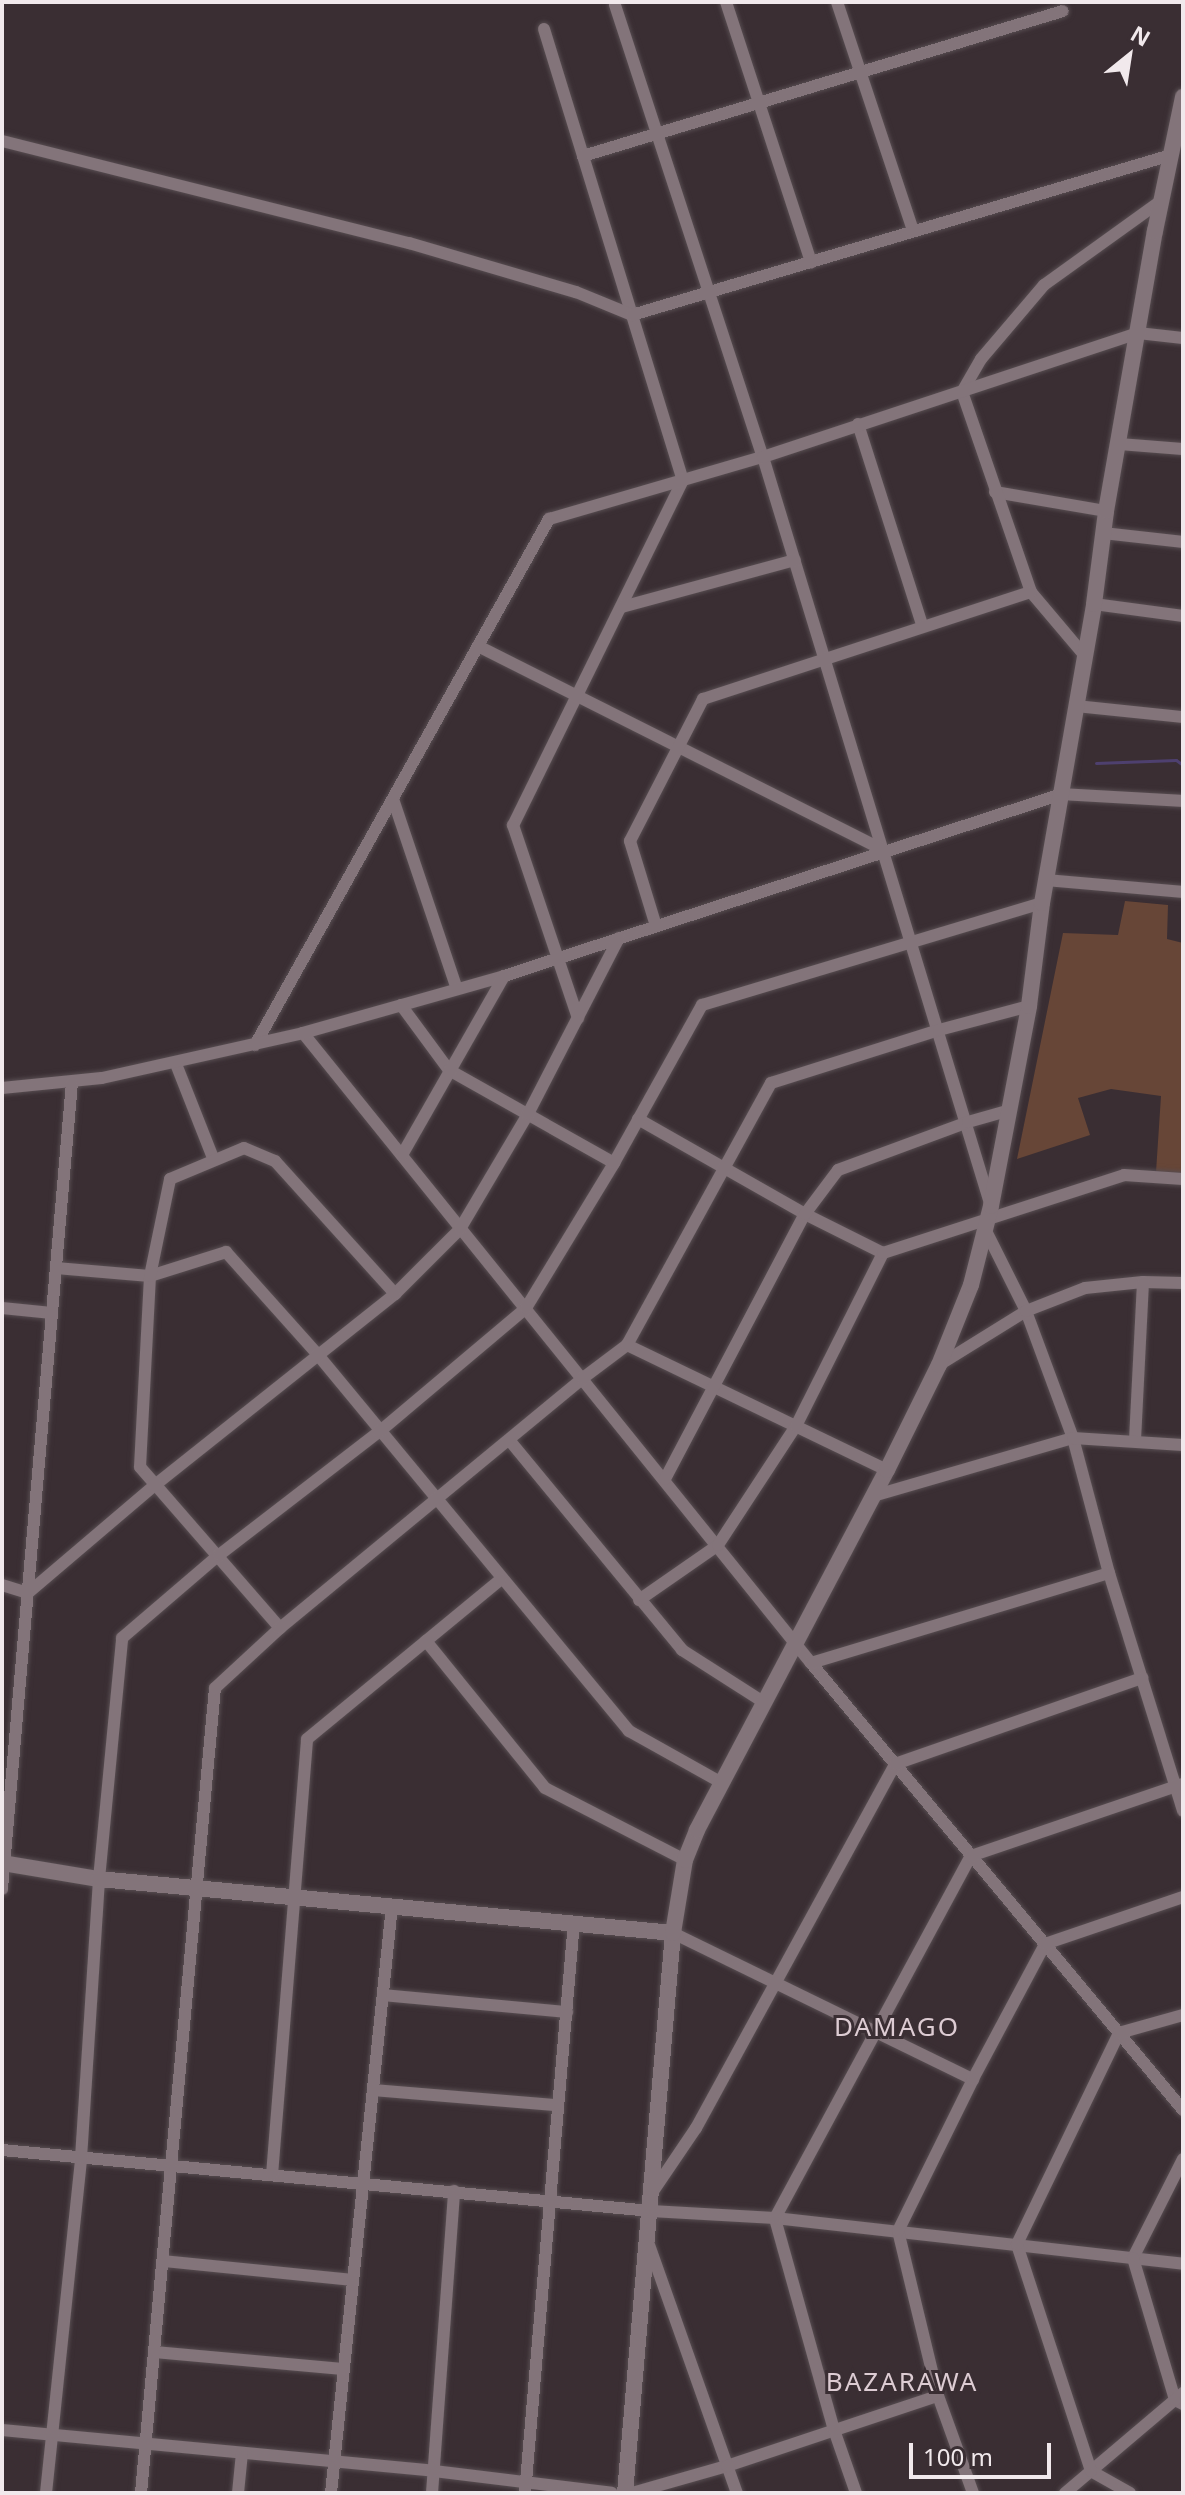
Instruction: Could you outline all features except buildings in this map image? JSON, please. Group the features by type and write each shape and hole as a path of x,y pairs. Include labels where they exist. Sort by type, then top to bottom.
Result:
{"main road":[{"path":"625,2493 654,2190 673,1933 685,1860 722,1783 887,1470 939,1365 971,1285 988,1218 1029,1006 1042,903 1094,604 1106,511 1161,201 1183,97"},
{"path":"3,1863 99,1879 673,1933"}],"street":[{"path":"726,2 811,262"},
{"path":"837,2 913,231"},
{"path":"615,5 763,457 886,851 968,1122 988,1218 1073,1438 1109,1573 1180,1786 1183,1811"},
{"path":"583,156 1063,11"},
{"path":"544,29 683,480 513,825 578,1018"},
{"path":"2,141 409,243 576,292 632,315 1171,155"},
{"path":"1085,656 1031,592 962,392 981,359 1044,285 1161,201"},
{"path":"255,1045 549,519 763,457 1138,333 1183,338"},
{"path":"858,424 922,625"},
{"path":"1119,444 1183,449"},
{"path":"995,492 1106,511"},
{"path":"1103,533 1183,542"},
{"path":"622,607 795,560"},
{"path":"656,926 630,841 703,699 922,625 1031,592"},
{"path":"1094,604 1183,616"},
{"path":"478,646 886,851"},
{"path":"1076,706 1183,717"},
{"path":"2,1088 72,1083 176,1064 303,1033 504,976 1062,794 1183,801"},
{"path":"393,799 457,989"},
{"path":"1046,880 1183,892"},
{"path":"46,2493 81,2158 99,1879 122,1638 219,1555 379,1432 526,1308 614,1163 702,1005 1042,903"},
{"path":"28,1593 155,1485 395,1294 460,1229 528,1114 619,938"},
{"path":"402,1155 504,976"},
{"path":"401,1005 449,1070 614,1163"},
{"path":"141,2493 215,1688 280,1628 627,1345 771,1083 939,1030 1029,1006"},
{"path":"303,1033 798,1643 811,1663 1183,2110"},
{"path":"176,1064 213,1158"},
{"path":"2,1889 72,1083"},
{"path":"665,1479 805,1214 838,1170 968,1122 1010,1110"},
{"path":"638,1119 723,1170 883,1253"},
{"path":"280,1628 140,1467 150,1276 170,1179 213,1158 244,1148 275,1161 395,1294"},
{"path":"639,1600 718,1545 796,1426 883,1253 1124,1175 1183,1179"},
{"path":"56,1268 150,1276 226,1252 318,1355 629,1731 722,1783"},
{"path":"1135,1440 1143,1282"},
{"path":"939,1365 1026,1311 1085,1288 1143,1282 1183,1283"},
{"path":"2,1308 52,1313"},
{"path":"627,1345 887,1470"},
{"path":"873,1496 1073,1438 1183,1445"},
{"path":"510,1441 682,1650 765,1703"},
{"path":"811,1663 1109,1573"},
{"path":"272,2175 307,1739 501,1579"},
{"path":"2,1585 28,1593"},
{"path":"426,1641 545,1788 685,1860"},
{"path":"654,2190 696,2128 895,1764 1142,1678"},
{"path":"856,2493 834,2430 775,2218 873,2031 971,1856 1180,1786"},
{"path":"973,2493 938,2396 898,2231 973,2079 1045,1944 1183,1897"},
{"path":"331,2493 392,1906"},
{"path":"526,2487 553,2200 557,2105 574,1922"},
{"path":"673,1933 973,2079"},
{"path":"383,1995 567,2012"},
{"path":"1130,2493 1091,2471 1017,2244 1119,2033 1183,2015"},
{"path":"373,2090 557,2105"},
{"path":"2,2150 651,2211 775,2218 1183,2264"},
{"path":"1065,2493 1180,2399 1133,2258 1183,2159"},
{"path":"432,2493 454,2191"},
{"path":"648,2242 737,2493"},
{"path":"163,2261 352,2280"},
{"path":"155,2352 342,2369"},
{"path":"632,2493 727,2466 938,2396"},
{"path":"2,2430 434,2471 526,2487 612,2493"},
{"path":"238,2493 242,2453"}],"shaded area":[{"path":"1125,901 1168,905 1167,939 1183,943 1183,1173 1156,1172 1161,1096 1111,1089 1078,1098 1090,1135 1017,1159 1063,933 1118,935"}],"waterway":[{"path":"1096,763 1176,760 1183,765"}],"district":[{"name":"DAMAGO","path":"897,2027"},
{"name":"BAZARAWA","path":"902,2382"}]}
